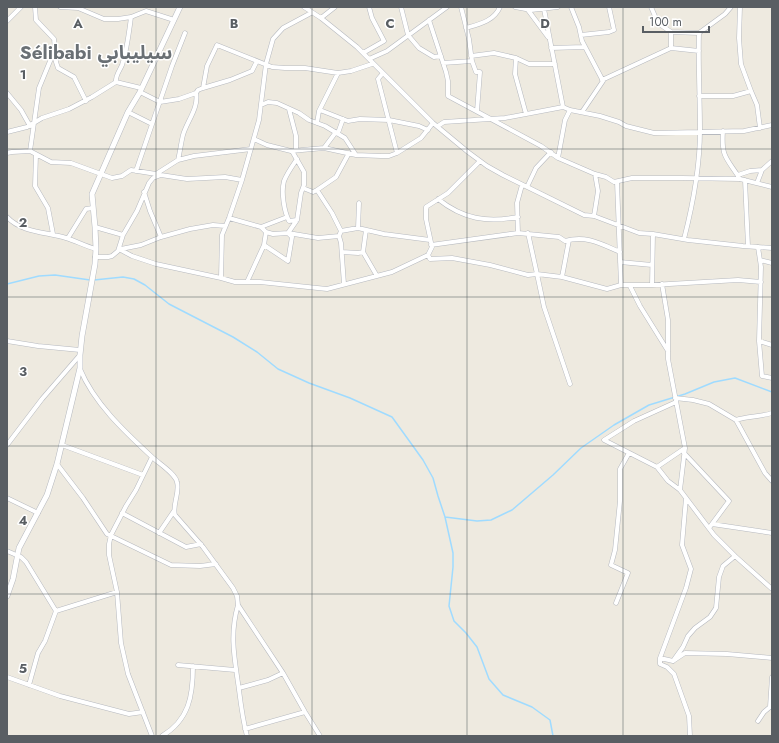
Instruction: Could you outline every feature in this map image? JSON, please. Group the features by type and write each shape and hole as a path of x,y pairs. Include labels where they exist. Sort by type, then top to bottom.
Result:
{"street":[{"path":"7,21 21,7"},
{"path":"35,7 36,20 54,39 58,68 74,77 86,101"},
{"path":"60,7 77,8 104,19 118,20 146,11 174,20"},
{"path":"137,7 140,12"},
{"path":"7,596 23,540 47,495 57,464 80,368 80,352 96,249 96,227 92,194 128,112 180,7"},
{"path":"304,7 321,18 363,53 372,64 433,123 468,152 480,161 522,185 584,215 594,216 639,233 772,248"},
{"path":"321,18 335,7"},
{"path":"363,53 384,41 368,7"},
{"path":"401,7 408,35 419,48 434,57 441,56"},
{"path":"369,59 387,50 447,7"},
{"path":"461,7 476,72 480,72 478,111"},
{"path":"466,28 481,24 491,18 496,14 500,7"},
{"path":"515,7 528,10 544,10 558,7"},
{"path":"571,7 584,47 603,81 582,112"},
{"path":"581,35 609,32 614,30 609,7"},
{"path":"651,7 658,23 672,32 699,32 725,14 731,7"},
{"path":"740,7 739,38 741,64 757,105 760,128"},
{"path":"528,10 550,39"},
{"path":"544,10 563,107"},
{"path":"221,278 222,234 242,180 259,120 266,64 273,39 284,28 311,12"},
{"path":"116,82 115,80 122,64 131,17"},
{"path":"429,20 448,81 448,96 523,136 551,152 558,158 595,174 617,182 632,178 739,177 762,170 772,161"},
{"path":"671,48 672,32"},
{"path":"684,239 692,208 700,131 699,32"},
{"path":"136,170 179,45 185,33"},
{"path":"203,88 207,66 217,45 256,62 272,67 305,68 338,73 351,71 372,64"},
{"path":"552,48 584,47"},
{"path":"602,80 671,48 699,51"},
{"path":"30,151 32,125 39,88 55,50"},
{"path":"443,63 494,53 516,58 529,64 555,64"},
{"path":"516,58 515,74 526,114"},
{"path":"116,82 140,90 160,102 179,99 196,93 198,90 203,88 230,80 252,71 256,62"},
{"path":"317,123 320,110 338,73"},
{"path":"383,73 378,79 397,153"},
{"path":"7,132 32,125 42,118 65,111 86,101 116,82"},
{"path":"699,96 732,96 751,91"},
{"path":"7,93 32,125"},
{"path":"178,160 183,134 195,106 197,98 196,93"},
{"path":"261,105 268,102 277,103 337,133 345,138 356,155"},
{"path":"438,126 444,122 489,119 563,107 570,110 599,116 619,122 626,126 650,132 744,131 772,125"},
{"path":"288,233 297,220 303,188 304,172 296,159 294,151 296,136 289,109"},
{"path":"320,110 348,121 360,119 389,120 419,126 428,130"},
{"path":"558,158 565,120 570,110"},
{"path":"128,112 152,124"},
{"path":"324,148 337,133 343,119"},
{"path":"254,139 294,151 324,148 356,155 389,156 422,138 433,123"},
{"path":"723,131 722,147 725,157 739,177 772,187"},
{"path":"95,257 112,256 116,254 120,249 123,235 137,211 149,183 153,178 178,160 194,156 251,149"},
{"path":"7,153 30,151 51,162 71,163 112,178 122,176 131,170 136,170 148,174 161,173 187,179 225,177 242,180"},
{"path":"528,187 536,168 551,152"},
{"path":"303,188 313,192 336,177 349,153"},
{"path":"36,155 35,186 48,208 53,234"},
{"path":"296,159 284,181 284,211 289,221 297,220"},
{"path":"428,255 431,242 426,219 426,206 448,193 464,179 480,161"},
{"path":"757,183 762,170"},
{"path":"148,174 149,183"},
{"path":"594,216 598,191 595,174"},
{"path":"745,180 748,246"},
{"path":"617,182 621,285"},
{"path":"518,233 517,203 522,185"},
{"path":"317,190 332,213 340,230 339,236 341,242 344,284"},
{"path":"144,192 161,237"},
{"path":"438,199 461,213 480,219 506,219 518,217"},
{"path":"358,228 359,203"},
{"path":"68,238 86,209 93,208"},
{"path":"7,217 22,227 68,238 84,246 96,249"},
{"path":"261,227 287,217"},
{"path":"229,218 261,227 266,232 273,234 288,233 318,238 339,236"},
{"path":"120,249 142,246 161,237 190,229 226,226"},
{"path":"96,227 123,235"},
{"path":"340,230 358,228 431,242 528,233 558,237 565,242 569,240 596,241 620,252"},
{"path":"366,230 363,252 377,276"},
{"path":"247,282 264,245 266,232"},
{"path":"264,245 288,261 292,237 288,233"},
{"path":"528,233 544,307 570,384"},
{"path":"652,285 653,234"},
{"path":"562,278 569,240"},
{"path":"758,247 761,282 759,341 762,376 772,378"},
{"path":"120,249 132,256 156,264 235,282 260,282 327,289 392,272 428,255"},
{"path":"342,252 358,254 363,252"},
{"path":"428,255 430,259 452,258 490,265 528,275 538,274 562,278 607,289 621,285 630,286 738,280 761,282"},
{"path":"760,260 772,263"},
{"path":"620,262 652,265"},
{"path":"662,284 668,320 668,359 685,448 680,490"},
{"path":"630,286 640,306 668,351"},
{"path":"7,341 80,352"},
{"path":"759,341 772,345"},
{"path":"7,445 80,352"},
{"path":"80,368 85,382 104,408 152,457 174,476 177,481 177,494 174,511 159,533"},
{"path":"771,587 735,556 709,528 680,490 668,481 657,467 604,440 634,421 676,400 693,400 709,404 736,420 772,481"},
{"path":"736,420 743,417 760,417 772,413"},
{"path":"62,445 143,475"},
{"path":"657,467 685,448"},
{"path":"616,604 628,573 611,565 615,550 620,501 620,469 629,453"},
{"path":"684,453 729,501 709,528"},
{"path":"151,735 128,674 121,643 117,592 109,555 110,535 136,490 152,457"},
{"path":"57,464 83,498 107,534 171,565 193,566 216,564"},
{"path":"7,498 38,513"},
{"path":"686,498 682,545 691,569 686,588 660,658 660,664 667,666 674,674 689,716 690,736"},
{"path":"174,511 178,520 201,544 216,564 237,596 238,606 233,621 235,670 247,736"},
{"path":"122,512 186,547 201,544"},
{"path":"712,524 772,533"},
{"path":"7,551 26,562 56,611"},
{"path":"673,662 688,636 695,628 710,617 716,608 718,577 723,566 735,556"},
{"path":"56,611 117,592"},
{"path":"238,606 283,672 320,736"},
{"path":"30,685 38,653 45,641 56,611"},
{"path":"673,662 685,653 727,654 772,658"},
{"path":"660,658 673,662"},
{"path":"178,665 235,670"},
{"path":"162,736 175,727 186,712 190,702 193,683 193,666"},
{"path":"239,688 268,680 283,672"},
{"path":"758,721 764,712 771,707 772,676"},
{"path":"7,677 60,696 129,714 143,712"},
{"path":"245,729 305,712"}],"waterway":[{"path":"7,284 39,276 55,275 90,280"},
{"path":"94,280 123,277 134,279 145,285 169,304 233,337 257,352 278,369 309,383 350,398 392,417 423,460 433,478 445,517 453,553 449,606 454,621 477,647 489,679 503,695 532,707 550,720 553,736"},
{"path":"445,517 477,521 491,520 512,510 553,475 581,448 614,425 649,405 685,394 714,382 735,378 772,392"}],"district":[{"name":"Sélibabi سيليبابي","path":"96,52"}]}
